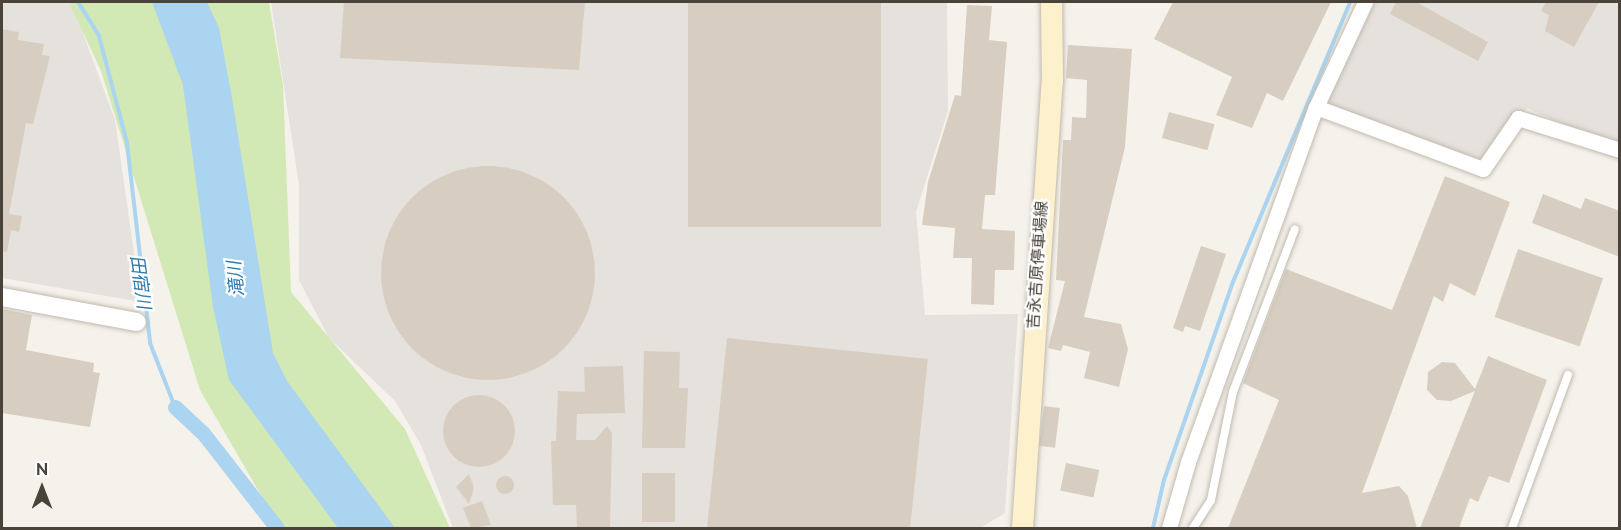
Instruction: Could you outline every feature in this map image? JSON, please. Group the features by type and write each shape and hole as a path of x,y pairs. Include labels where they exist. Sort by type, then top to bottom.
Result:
{"main road":[{"name":"吉永吉原停車場線","path":"1022,528 1052,82 1051,2"}],"street":[{"path":"1169,528 1188,462 1316,106 1365,2"},
{"path":"1316,106 1483,169 1518,118 1620,150"},
{"path":"2,297 138,322"}],"lane":[{"path":"1193,528 1211,500 1233,392 1295,229"},
{"path":"1512,528 1568,375"}],"shaded area":[{"path":"2,2 69,2 73,6 115,120 141,302 2,278"},
{"path":"271,2 947,2 948,111 916,212 925,315 1018,314 1005,513 980,528 453,528 421,445 395,401 329,338 299,280 299,185"},
{"path":"1375,2 1619,2 1619,150 1527,108 1483,169 1322,109"}],"green space":[{"path":"69,2 269,2 283,85 291,292 405,429 450,528 280,528 200,390 101,71"}],"water":[{"name":"滝川","path":"152,2 207,2 219,28 273,353 287,381 395,528 338,528 229,380 213,307 183,85"}],"building":[{"path":"344,2 585,2 579,70 340,58"},
{"path":"688,2 881,2 881,227 688,227"},
{"path":"1173,2 1331,2 1283,101 1267,93 1252,128 1216,115 1232,77 1154,39"},
{"path":"1396,2 1416,2 1488,42 1478,61 1390,14"},
{"path":"1546,2 1599,2 1574,47 1545,31 1549,15 1541,11"},
{"path":"967,5 992,6 989,40 1007,42 995,195 985,195 982,229 1015,231 1014,270 995,270 994,305 971,304 972,258 953,258 955,228 922,225 928,182 955,95 961,96"},
{"path":"2,29 19,32 18,40 44,44 42,55 50,56 33,124 26,123 9,214 22,216 19,232 11,230 7,252 2,251"},
{"path":"1068,45 1132,49 1125,147 1084,317 1121,324 1128,349 1119,387 1084,378 1090,352 1063,345 1061,351 1048,348 1065,281 1056,280 1063,140 1071,140 1072,117 1086,118 1087,80 1066,78"},
{"path":"1169,112 1214,124 1207,150 1162,138"},
{"path":"488,166 509,168 529,174 547,184 570,205 587,232 593,252 595,273 593,294 587,314 577,332 556,355 529,372 509,378 488,380 467,378 447,372 429,362 406,341 389,314 383,294 381,273 383,252 389,232 399,214 420,191 447,174 467,168"},
{"path":"1445,176 1510,202 1475,296 1450,283 1443,302 1434,296 1362,493 1399,486 1408,496 1417,528 1228,528 1279,400 1243,383 1286,269 1392,310"},
{"path":"1543,194 1581,209 1585,198 1620,211 1620,257 1532,223"},
{"path":"1201,246 1226,254 1200,331 1185,326 1183,332 1173,328"},
{"path":"1518,249 1603,278 1580,346 1495,317"},
{"path":"2,309 32,315 26,350 94,363 93,372 100,373 90,427 2,413"},
{"path":"727,338 928,359 910,528 707,527"},
{"path":"644,351 680,352 679,388 688,388 685,448 642,448"},
{"path":"1488,356 1547,380 1509,483 1489,476 1478,502 1470,498 1459,528 1420,528 1475,391 1451,401 1437,400 1427,390 1428,372 1442,362 1455,363 1475,389"},
{"path":"623,366 625,413 577,414 576,440 595,440 607,426 612,433 610,528 577,528 576,505 553,505 551,441 556,441 558,391 585,392 584,367"},
{"path":"479,395 499,401 509,411 515,431 509,451 499,461 479,467 459,461 449,451 443,431 449,411 459,401"},
{"path":"1044,406 1060,408 1055,448 1039,446"},
{"path":"1066,463 1099,470 1093,497 1060,490"},
{"path":"642,473 675,473 675,522 642,522"},
{"path":"469,474 474,488 469,504 456,487"},
{"path":"501,476 509,476 514,481 512,492 501,494 496,489 496,481"},
{"path":"482,501 491,525 471,528 463,508"}],"waterway":[{"name":"田宿川","path":"78,2 99,36 127,143 150,343 175,407"},
{"path":"1153,528 1164,480 1233,282 1350,2"},
{"name":"田宿川","path":"175,407 203,433 277,528"}]}
